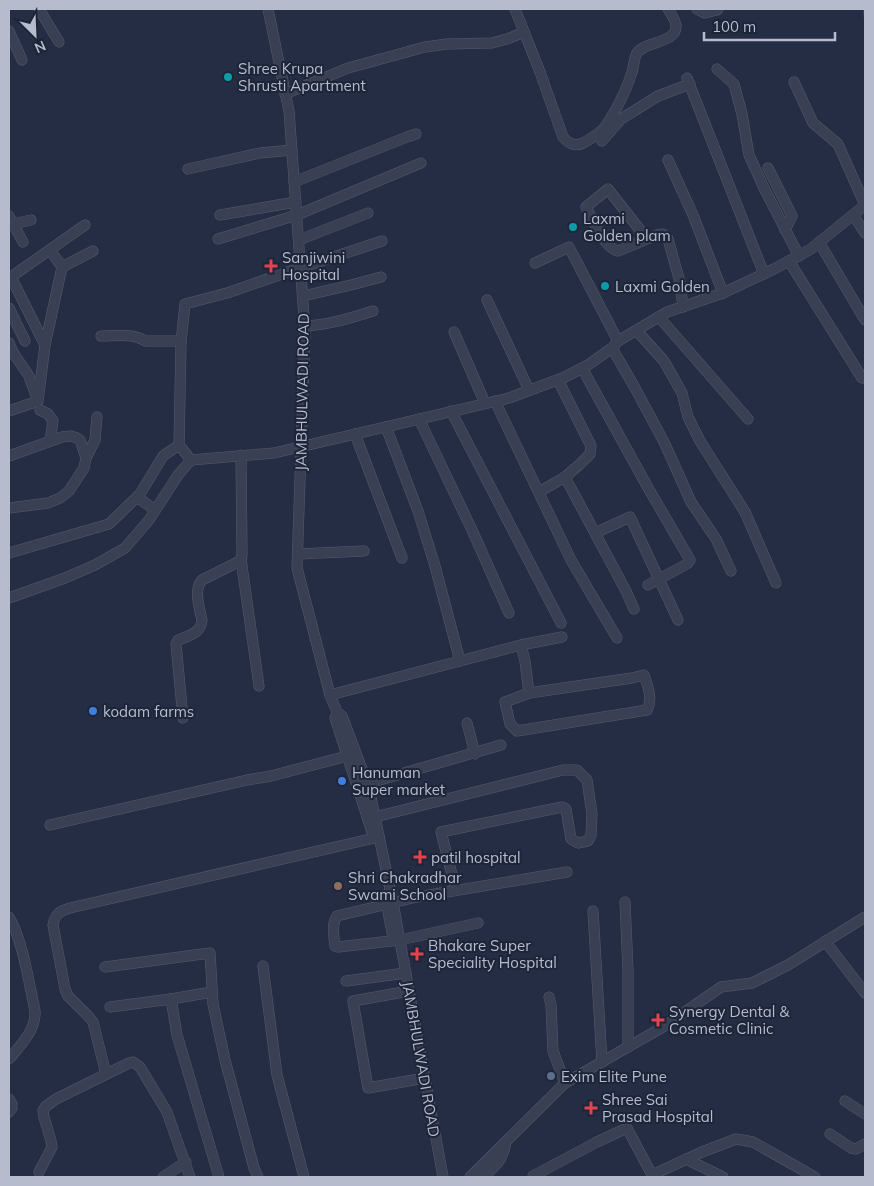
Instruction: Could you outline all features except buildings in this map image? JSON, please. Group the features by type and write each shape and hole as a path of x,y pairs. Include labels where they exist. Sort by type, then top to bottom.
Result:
{"street":[{"path":"38,9 59,42"},
{"name":"JAMBHULWADI ROAD","path":"268,9 288,111 305,326 297,568 330,694 337,712 342,716 377,838 422,1078 443,1177"},
{"path":"514,9 563,137 572,144 580,144 604,128 622,96 632,73 636,54 640,49 669,37 675,32 676,26 668,9"},
{"path":"697,9 706,13 718,9"},
{"path":"9,31 22,60"},
{"path":"285,94 348,68 425,47 447,44 492,43 524,32"},
{"path":"717,69 734,84 742,114 749,155 799,256"},
{"path":"602,141 621,119 658,96 688,81 764,274"},
{"path":"9,598 72,575 95,565 125,548 149,520 178,475 191,460 274,453 509,398 558,380 582,368 667,312 723,293 811,249 865,205 838,144 812,123 794,82"},
{"path":"294,182 416,134"},
{"path":"188,169 260,153 292,150"},
{"path":"668,160 693,215 723,293"},
{"path":"218,239 296,215 421,163"},
{"path":"768,168 792,216 786,230"},
{"path":"647,239 608,189 586,207 607,244 614,251 618,251 657,235 663,234 668,239 680,282 683,307"},
{"path":"220,215 296,202"},
{"path":"299,240 368,213"},
{"path":"853,215 865,233"},
{"path":"23,242 10,222 31,220"},
{"path":"45,345 11,277 84,225"},
{"path":"191,460 179,445 181,341 185,304 227,294 382,241"},
{"path":"820,242 865,320"},
{"path":"535,263 570,247 635,388 656,426 691,502 716,540 731,571"},
{"path":"39,406 45,345 62,267 50,250"},
{"path":"62,267 93,251"},
{"path":"789,261 862,378"},
{"path":"303,296 381,276"},
{"path":"487,300 529,390"},
{"path":"9,308 25,341"},
{"path":"305,326 317,326 373,311"},
{"path":"659,317 748,419"},
{"path":"637,330 664,361 682,393 688,417 700,441 745,512 776,583"},
{"path":"454,332 539,492 572,560 617,638"},
{"path":"102,336 128,336 145,341 181,341"},
{"path":"9,343 29,376 39,406 53,421 50,441"},
{"path":"582,368 690,560 687,564 648,585"},
{"path":"539,492 564,477 580,465 590,454 591,446 558,380"},
{"path":"9,411 39,406"},
{"path":"451,411 560,623"},
{"path":"9,508 48,503 60,498 69,491 84,468 94,440 96,417"},
{"path":"419,419 509,613"},
{"path":"386,427 418,511 460,660"},
{"path":"355,434 402,558"},
{"path":"9,456 62,437 71,436 80,440 86,458"},
{"path":"9,553 109,524 140,494 163,456 179,445"},
{"path":"241,455 241,559 259,686"},
{"path":"564,477 634,609"},
{"path":"137,497 156,510"},
{"path":"595,533 630,517 678,620"},
{"path":"298,554 364,550"},
{"path":"183,718 176,644 178,640 191,635 201,626 197,591 200,582 241,559"},
{"path":"330,694 521,645 562,637"},
{"path":"521,645 529,693"},
{"path":"644,675 649,688 651,704 647,710 517,731 510,724 505,702 529,693 644,675"},
{"path":"467,722 475,754"},
{"path":"366,784 501,745"},
{"path":"50,825 271,776 352,755"},
{"name":"JAMBHULWADI ROAD","path":"352,755 366,784 375,817 377,838"},
{"path":"375,817 563,770 577,770 587,780 592,814 591,835 588,841 578,843 570,839 568,814 566,809 562,807 442,832 456,890"},
{"path":"106,1074 93,1022 68,996 65,989 54,924 54,918 57,914 62,910 70,908 377,838"},
{"path":"478,923 396,940 338,947 335,946 333,929 337,916 456,890 567,872"},
{"path":"625,902 628,971 628,1047"},
{"path":"593,911 602,1062"},
{"path":"9,917 20,944 36,1018 24,1042 9,1059"},
{"path":"470,1177 565,1082 663,1027 721,987 752,983 788,965 865,917"},
{"path":"825,941 865,993"},
{"path":"106,966 210,954 213,1004 225,1060 258,1177"},
{"path":"263,966 277,1075 304,1177"},
{"path":"346,981 402,974"},
{"path":"110,1007 212,992"},
{"path":"406,992 353,1001 368,1088 422,1078"},
{"path":"549,996 553,1051 565,1082"},
{"path":"171,999 177,1035 219,1177"},
{"path":"39,1172 52,1147 44,1117 43,1111 45,1107 56,1099 128,1062 133,1062 140,1067 167,1112 190,1177"},
{"name":"JAMBHULWADI ROAD","path":"422,1078 435,1177"},
{"path":"9,1099 12,1108 9,1112"},
{"path":"845,1101 865,1114"},
{"path":"533,1176 627,1128 652,1176 686,1159 736,1139 754,1142 815,1177"},
{"path":"830,1134 851,1148 856,1149 865,1144"},
{"path":"483,1177 499,1162 504,1153 506,1142"},
{"path":"686,1159 723,1177"},
{"path":"163,1177 186,1162"}],"waterway":[{"path":"864,9 865,18"}],"place":[{"name":"Shree Krupa Shrusti Apartment","path":"228,77"},
{"name":"Laxmi Golden plam","path":"573,227"},
{"name":"Sanjiwini Hospital","path":"271,266"},
{"name":"Laxmi Golden","path":"605,286"},
{"name":"kodam farms","path":"93,711"},
{"name":"Hanuman Super market","path":"342,781"},
{"name":"patil hospital","path":"420,857"},
{"name":"Shri Chakradhar Swami School","path":"338,886"},
{"name":"Bhakare Super Speciality Hospital","path":"417,954"},
{"name":"Synergy Dental & Cosmetic Clinic","path":"658,1020"},
{"name":"Exim Elite Pune","path":"551,1076"},
{"name":"Shree Sai Prasad Hospital","path":"591,1108"}]}
